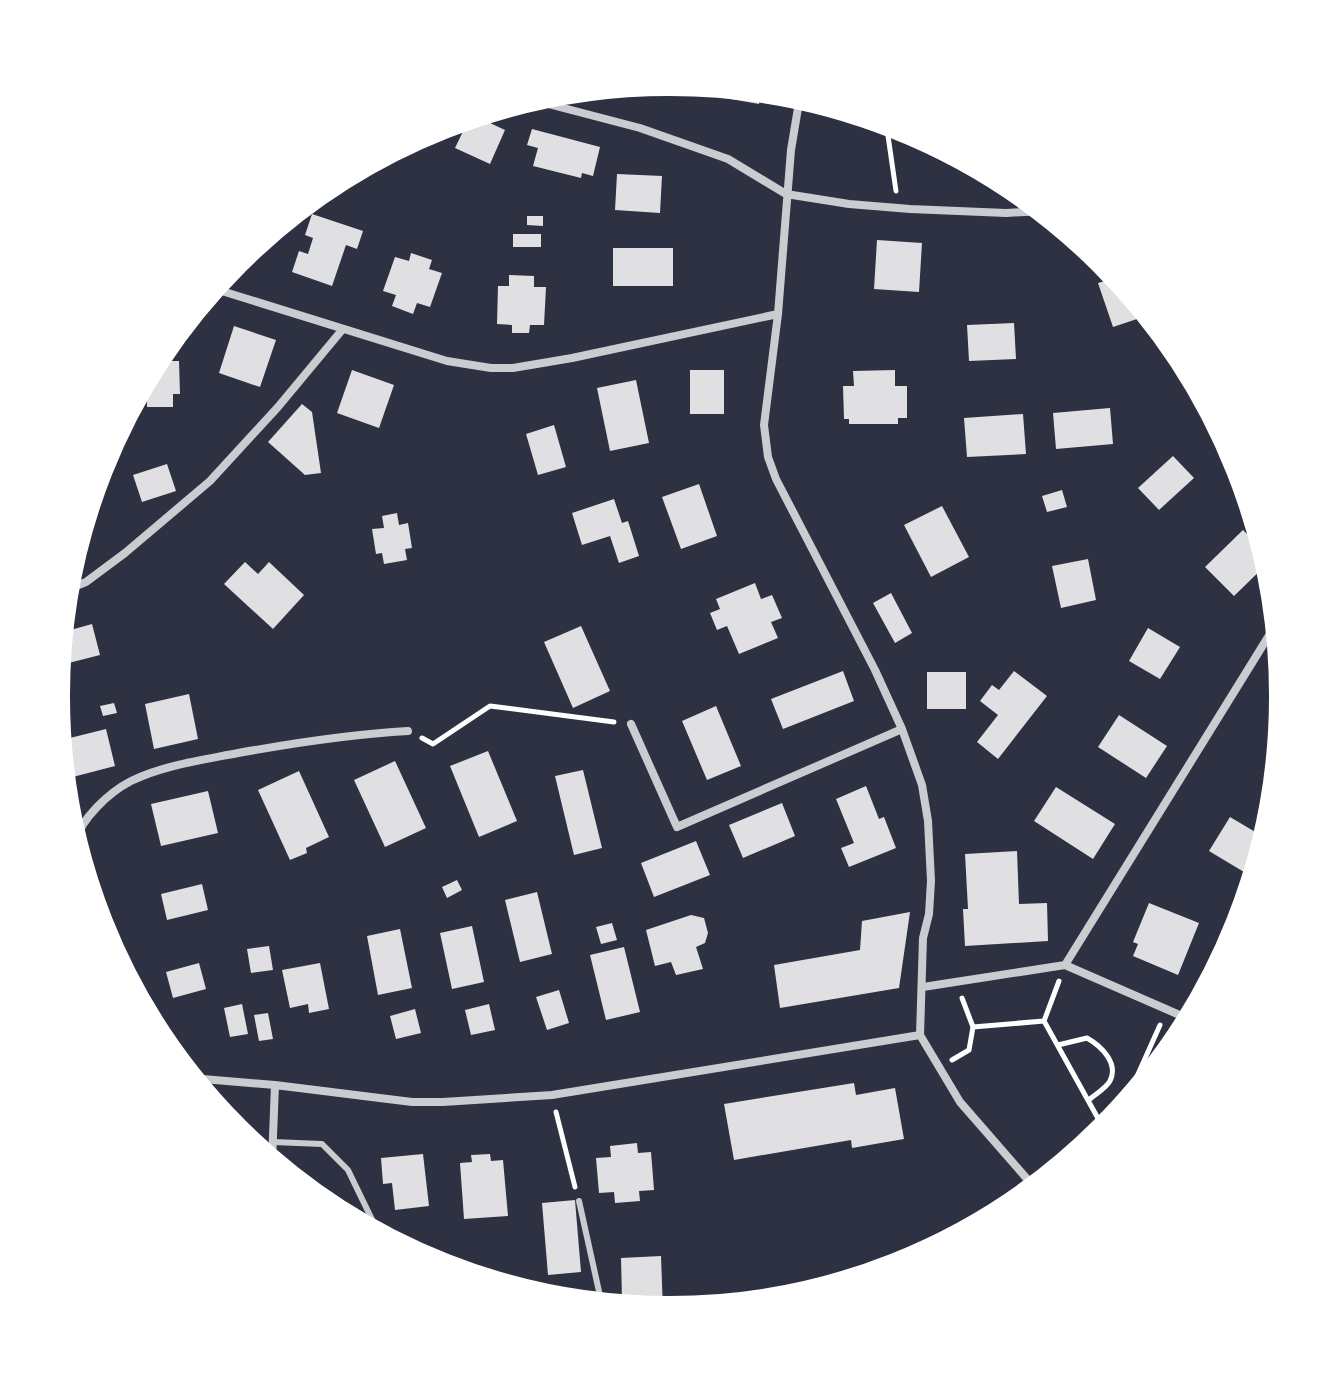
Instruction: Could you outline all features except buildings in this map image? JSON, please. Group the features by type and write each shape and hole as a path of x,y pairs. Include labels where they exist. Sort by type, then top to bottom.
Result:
{"street":[{"path":"554,106 640,128 728,159 786,194 898,208 975,213 1026,212"},
{"path":"798,109 786,194 778,314 764,425 768,457 788,504 902,729 917,768 928,821 931,881 929,914 923,938 920,1035 960,1102 1027,1179"},
{"path":"224,292 447,361 491,368 513,368 572,358 778,314"},
{"path":"79,585 125,553 210,481 278,407 342,330"},
{"path":"1065,965 1268,637"},
{"path":"631,724 677,827 902,729"},
{"path":"82,825 129,782 152,773 206,759 290,744 372,732 408,731"},
{"path":"923,987 1065,965 1179,1015"},
{"path":"206,1079 412,1102 552,1095 920,1035"},
{"path":"273,1148 275,1085"}],"lane":[{"path":"273,1142 322,1144 348,1170 371,1218"},
{"path":"579,1201 599,1293"}],"path":[{"path":"888,135 898,208"},
{"path":"408,731 433,744 490,706 631,724"},
{"path":"1044,1021 1065,965"},
{"path":"940,1067 969,1050 973,1027 956,981"},
{"path":"1139,1072 1167,1009"},
{"path":"973,1027 1044,1021"},
{"path":"1044,1021 1098,1118"},
{"path":"1058,1045 1087,1038 1100,1046 1109,1060 1112,1073 1109,1084 1089,1099"},
{"path":"552,1095 579,1201"}]}
